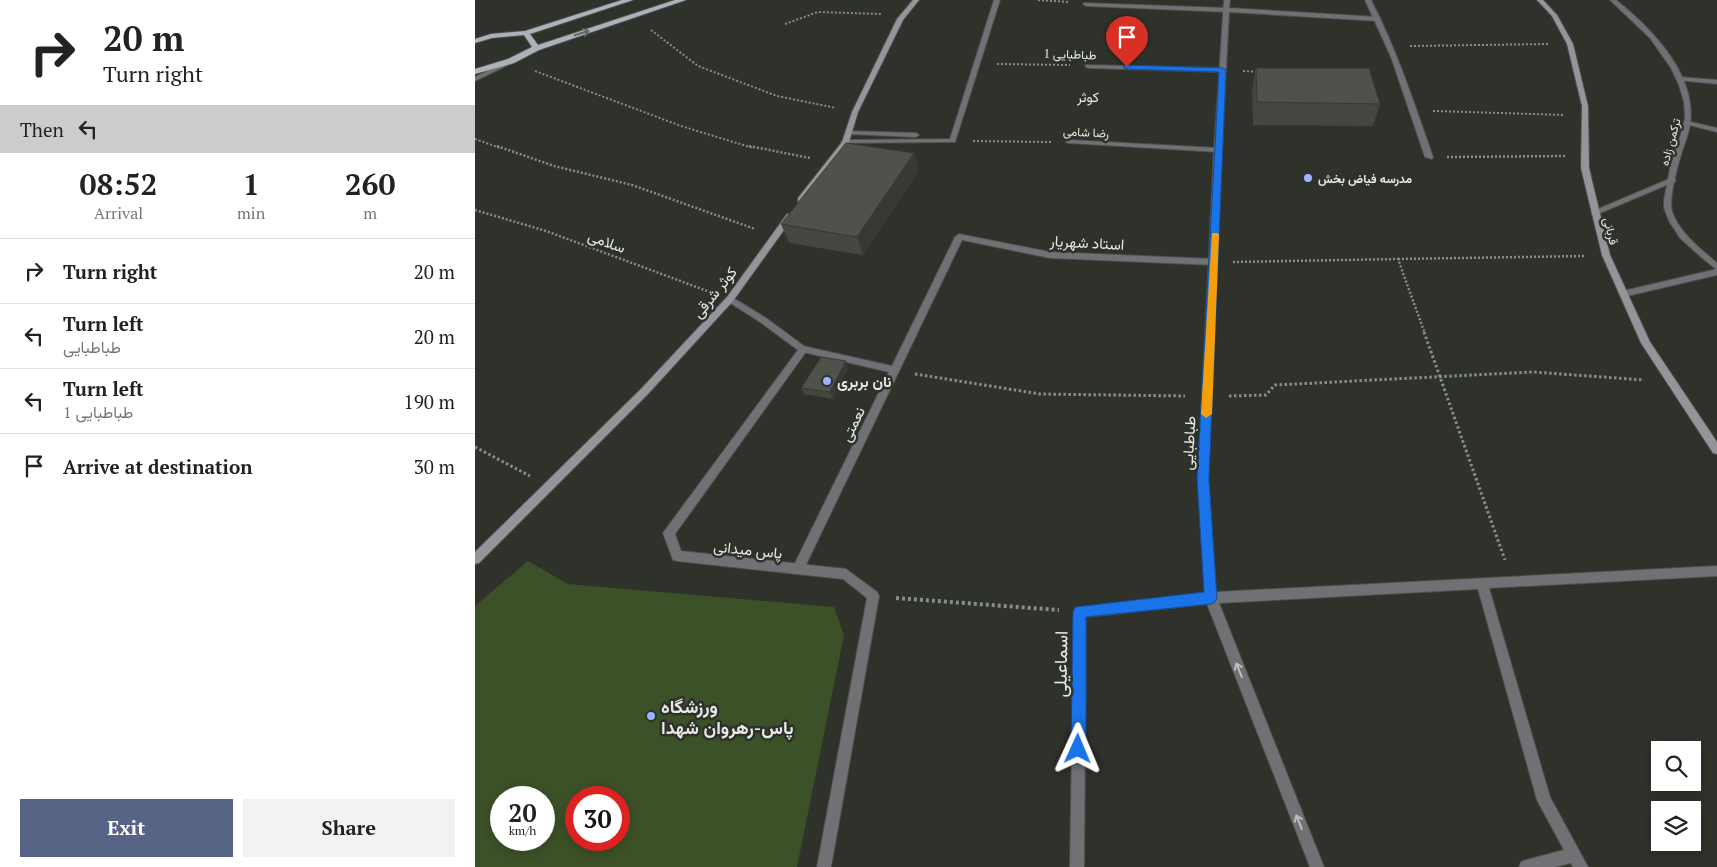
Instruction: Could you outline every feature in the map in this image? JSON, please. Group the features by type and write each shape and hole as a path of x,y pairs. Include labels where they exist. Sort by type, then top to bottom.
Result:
{"main road":[{"path":"475,41 491,36 526,33 629,0"},
{"path":"475,72 511,61 536,48 682,0"},
{"name":"کوثر شرقی","path":"475,559 644,392 730,299 774,236 845,142 855,112 902,16 916,0"},
{"name":"قربانی","path":"1540,0 1554,15 1570,44 1585,106 1585,168 1606,255 1646,344 1717,450"},
{"path":"526,33 536,48"}],"street":[{"path":"954,139 997,0"},
{"path":"1368,0 1389,46 1429,157"},
{"name":"ترکمن زاده","path":"1613,0 1645,28 1673,65 1680,79 1686,96 1689,119 1674,162 1672,181 1667,197 1669,214 1679,230 1717,267"},
{"path":"1086,4 1227,5 1378,19"},
{"name":"طباطبایی","path":"1227,5 1222,70 1203,479 1211,598 1317,867"},
{"path":"475,78 511,61"},
{"name":"طباطبایی 1","path":"1088,66 1222,70"},
{"path":"1680,79 1717,82"},
{"path":"1687,124 1717,130"},
{"path":"848,133 954,139"},
{"path":"845,142 954,139"},
{"name":"رضا شامی","path":"1070,142 1218,150"},
{"path":"1595,212 1672,181"},
{"name":"استاد شهریار","path":"959,237 1050,255 1214,262"},
{"name":"نعمتی","path":"798,569 959,237"},
{"path":"1623,294 1717,272"},
{"path":"730,299 763,320 803,350 895,370"},
{"name":"پاس میدانی","path":"803,350 669,533 677,556 846,574 873,596"},
{"path":"1080,612 1211,598 1717,570"},
{"path":"1482,583 1544,800 1578,861 1526,867"},
{"path":"824,867 873,596"},
{"name":"اسماعیلی","path":"1077,867 1080,612"}],"path":[{"path":"1037,0 1086,4"},
{"path":"785,24 818,12 902,16"},
{"path":"633,16 698,66 777,96 855,112"},
{"path":"1389,46 1570,44"},
{"path":"511,61 681,126 759,148 830,162"},
{"name":"طباطبایی 1","path":"977,64 1088,66"},
{"path":"1222,70 1260,72"},
{"path":"1413,110 1585,116"},
{"path":"475,139 554,166 632,185 774,236"},
{"name":"رضا شامی","path":"954,139 1070,142"},
{"path":"1429,157 1585,155"},
{"name":"سلامی","path":"475,210 546,231 730,299"},
{"path":"1214,262 1606,255"},
{"path":"1398,259 1512,582"},
{"path":"895,370 1040,394 1207,397 1266,395 1275,385 1533,372 1671,382"},
{"path":"475,448 549,486"},
{"path":"873,596 1080,612"}],"green space":[{"name":"ورزشگاه پاس-رهروان شهدا","path":"528,561 568,584 834,607 844,635 797,867 475,867 475,606"}],"building":[{"path":"1256,68 1369,68 1380,104 1257,102"},
{"path":"846,143 914,153 857,237 781,224"},
{"name":"نان بربری","path":"821,357 846,361 830,392 801,388"}],"slow traffic":[{"path":"1206,414 1215,235"}],"place":[{"name":"مدرسه فیاض بخش","path":"1308,178"},
{"name":"نان بربری","path":"827,381"},
{"name":"ورزشگاه پاس-رهروان شهدا","path":"651,716"}],"district":[{"name":"کوثر","path":"1088,96"}],"route":[{"path":"1078,749 1080,612 1211,598 1203,479 1222,70 1127,67"}]}
